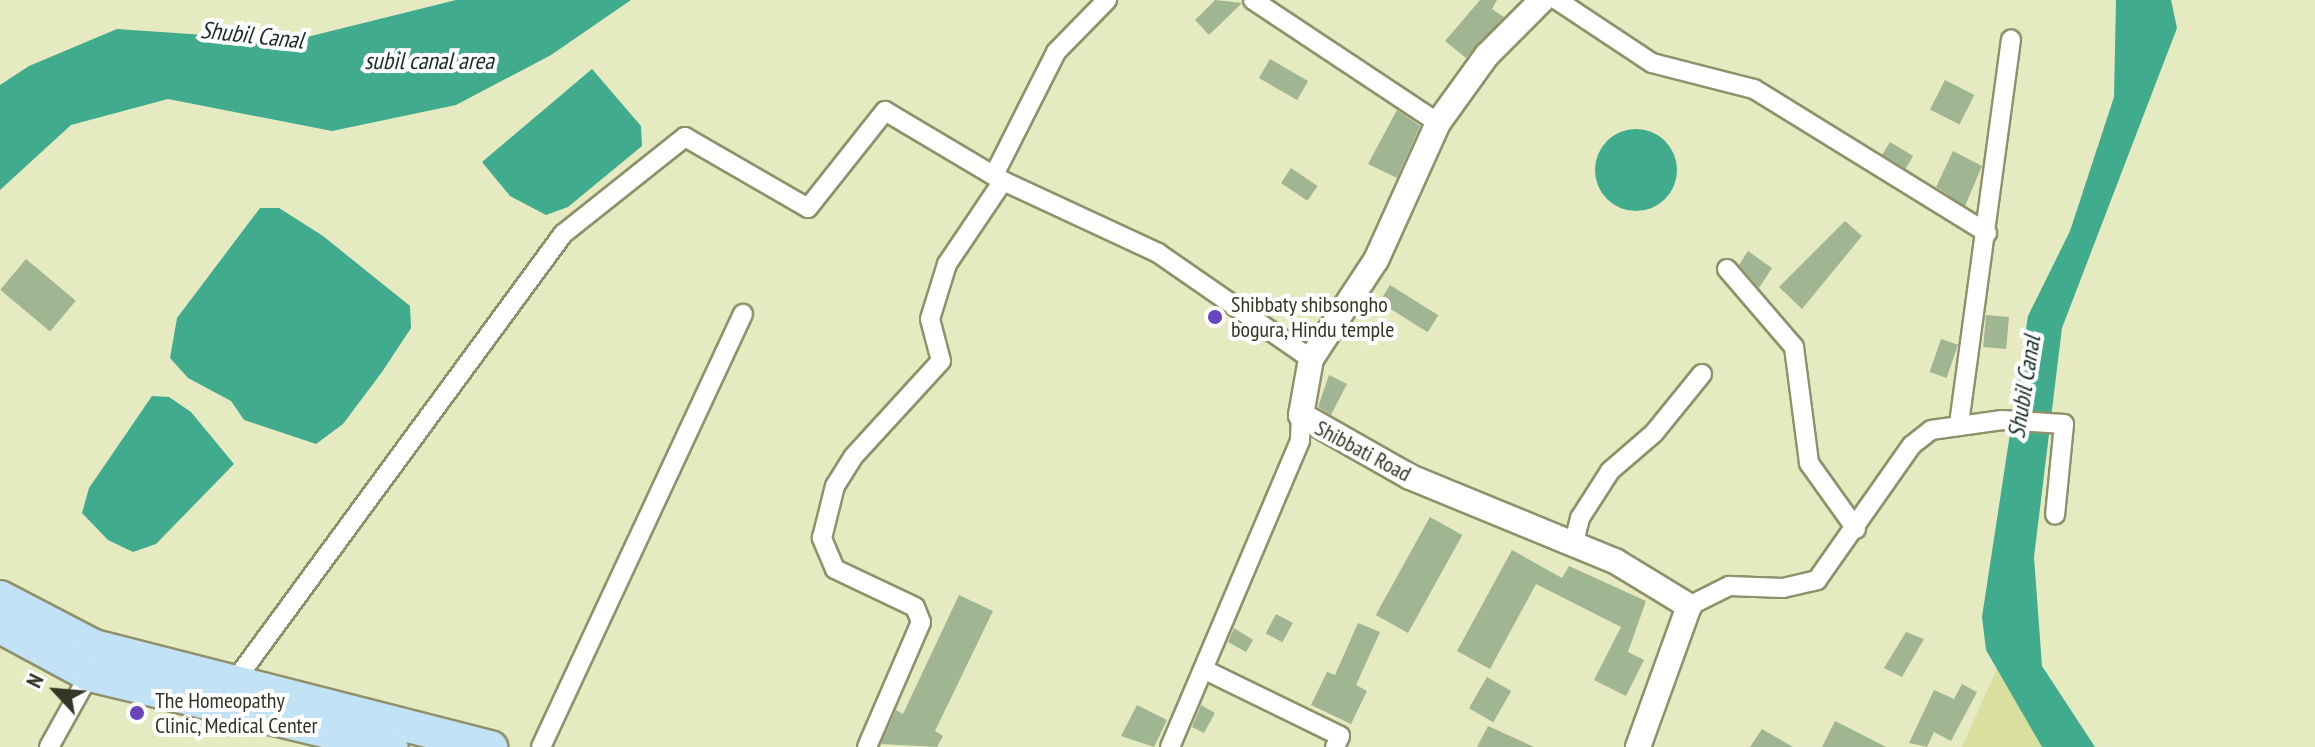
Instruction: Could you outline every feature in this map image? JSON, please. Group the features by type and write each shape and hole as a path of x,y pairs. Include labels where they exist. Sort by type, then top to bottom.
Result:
{"highway":[{"path":"0,597 94,646 237,678 491,747"},
{"path":"0,627 89,675 392,747"}],"street":[{"path":"867,747 921,622 915,607 835,569 822,538 835,486 853,457 941,361 930,319 947,264 999,178 1056,52 1107,0"},
{"path":"1253,0 1438,123"},
{"name":"Shibbati Road","path":"1542,0 1487,55 1438,123 1376,260 1311,359 1301,415 1410,477 1615,561 1689,606"},
{"path":"1557,0 1652,63 1754,89 1987,233"},
{"path":"1959,424 2011,40"},
{"path":"237,678 563,234 685,137 808,208 885,111 999,178 1158,253 1311,359"},
{"path":"1727,269 1794,347 1809,463 1856,529"},
{"path":"541,747 743,314"},
{"path":"1573,546 1580,518 1610,471 1654,433 1702,374"},
{"path":"1170,747 1207,671 1300,441 1301,415"},
{"path":"1638,747 1689,606 1729,586 1783,588 1817,580 1856,529 1912,445 1931,430 2002,420 2064,424 2055,515"},
{"path":"1207,671 1340,736 1335,747"},
{"path":"49,747 89,675"}],"green space":[{"path":"2001,660 2055,747 1962,747"}],"water":[{"name":"subil canal area","path":"456,0 631,0 551,55 456,105 332,131 168,99 71,125 0,190 0,85 29,66 117,29 291,41"},
{"name":"Shubil Canal","path":"2116,0 2171,0 2177,28 2062,328 2034,557 2042,666 2095,747 2042,747 1986,650 1982,617 2028,316 2070,231 2114,97"},
{"path":"592,69 641,126 642,146 568,207 546,215 510,196 482,162"},
{"path":"1636,129 1652,132 1665,141 1674,154 1677,170 1674,186 1665,199 1652,208 1636,211 1620,208 1607,199 1598,186 1595,170 1598,154 1607,141 1620,132"},
{"path":"260,208 279,208 323,236 410,306 411,328 382,372 343,424 316,444 244,420 231,401 188,378 170,358 177,318"},
{"path":"152,396 169,397 191,412 234,464 156,544 133,552 108,540 82,513 89,488"}],"building":[{"path":"1215,0 1242,3 1209,35 1195,20"},
{"path":"1480,0 1497,0 1492,9 1504,17 1466,58 1445,41"},
{"path":"1270,59 1308,81 1297,100 1259,78"},
{"path":"1945,80 1974,95 1959,124 1930,109"},
{"path":"1397,110 1420,126 1397,178 1368,164"},
{"path":"1890,142 1913,156 1905,169 1882,155"},
{"path":"1953,151 1982,166 1965,206 1936,187"},
{"path":"1291,168 1318,186 1307,201 1281,183"},
{"path":"1845,221 1862,236 1802,309 1779,287"},
{"path":"1748,251 1772,268 1759,288 1739,265"},
{"path":"26,259 76,301 50,331 0,290"},
{"path":"1390,285 1438,315 1428,332 1379,302"},
{"path":"1986,315 2009,317 2006,349 1983,347"},
{"path":"1941,339 1958,345 1947,378 1930,372"},
{"path":"1329,375 1347,384 1331,415 1318,407"},
{"path":"1430,517 1462,535 1408,633 1376,615"},
{"path":"1512,550 1562,578 1569,566 1646,601 1628,652 1644,660 1626,696 1594,680 1621,627 1536,584 1490,669 1457,651"},
{"path":"959,595 993,611 935,731 943,736 937,747 881,744 896,710 903,714"},
{"path":"1276,614 1293,623 1282,642 1266,633"},
{"path":"1358,623 1380,632 1356,685 1367,691 1351,724 1311,705 1327,672 1335,675"},
{"path":"1234,628 1253,640 1246,652 1228,642"},
{"path":"1906,632 1924,639 1902,677 1884,668"},
{"path":"1487,677 1511,691 1493,722 1469,708"},
{"path":"1962,684 1977,692 1951,741 1934,732 1927,747 1909,743 1934,690 1954,699"},
{"path":"1137,705 1167,720 1154,747 1121,736"},
{"path":"1201,705 1215,713 1204,733 1192,727"},
{"path":"1835,721 1849,728 1886,747 1822,747"},
{"path":"1488,726 1534,747 1477,747"},
{"path":"1762,729 1793,747 1750,747"}],"place":[{"name":"Shibbaty shibsongho bogura, Hindu temple","path":"1215,317"},
{"name":"The Homeopathy Clinic, Medical Center","path":"137,713"}]}
